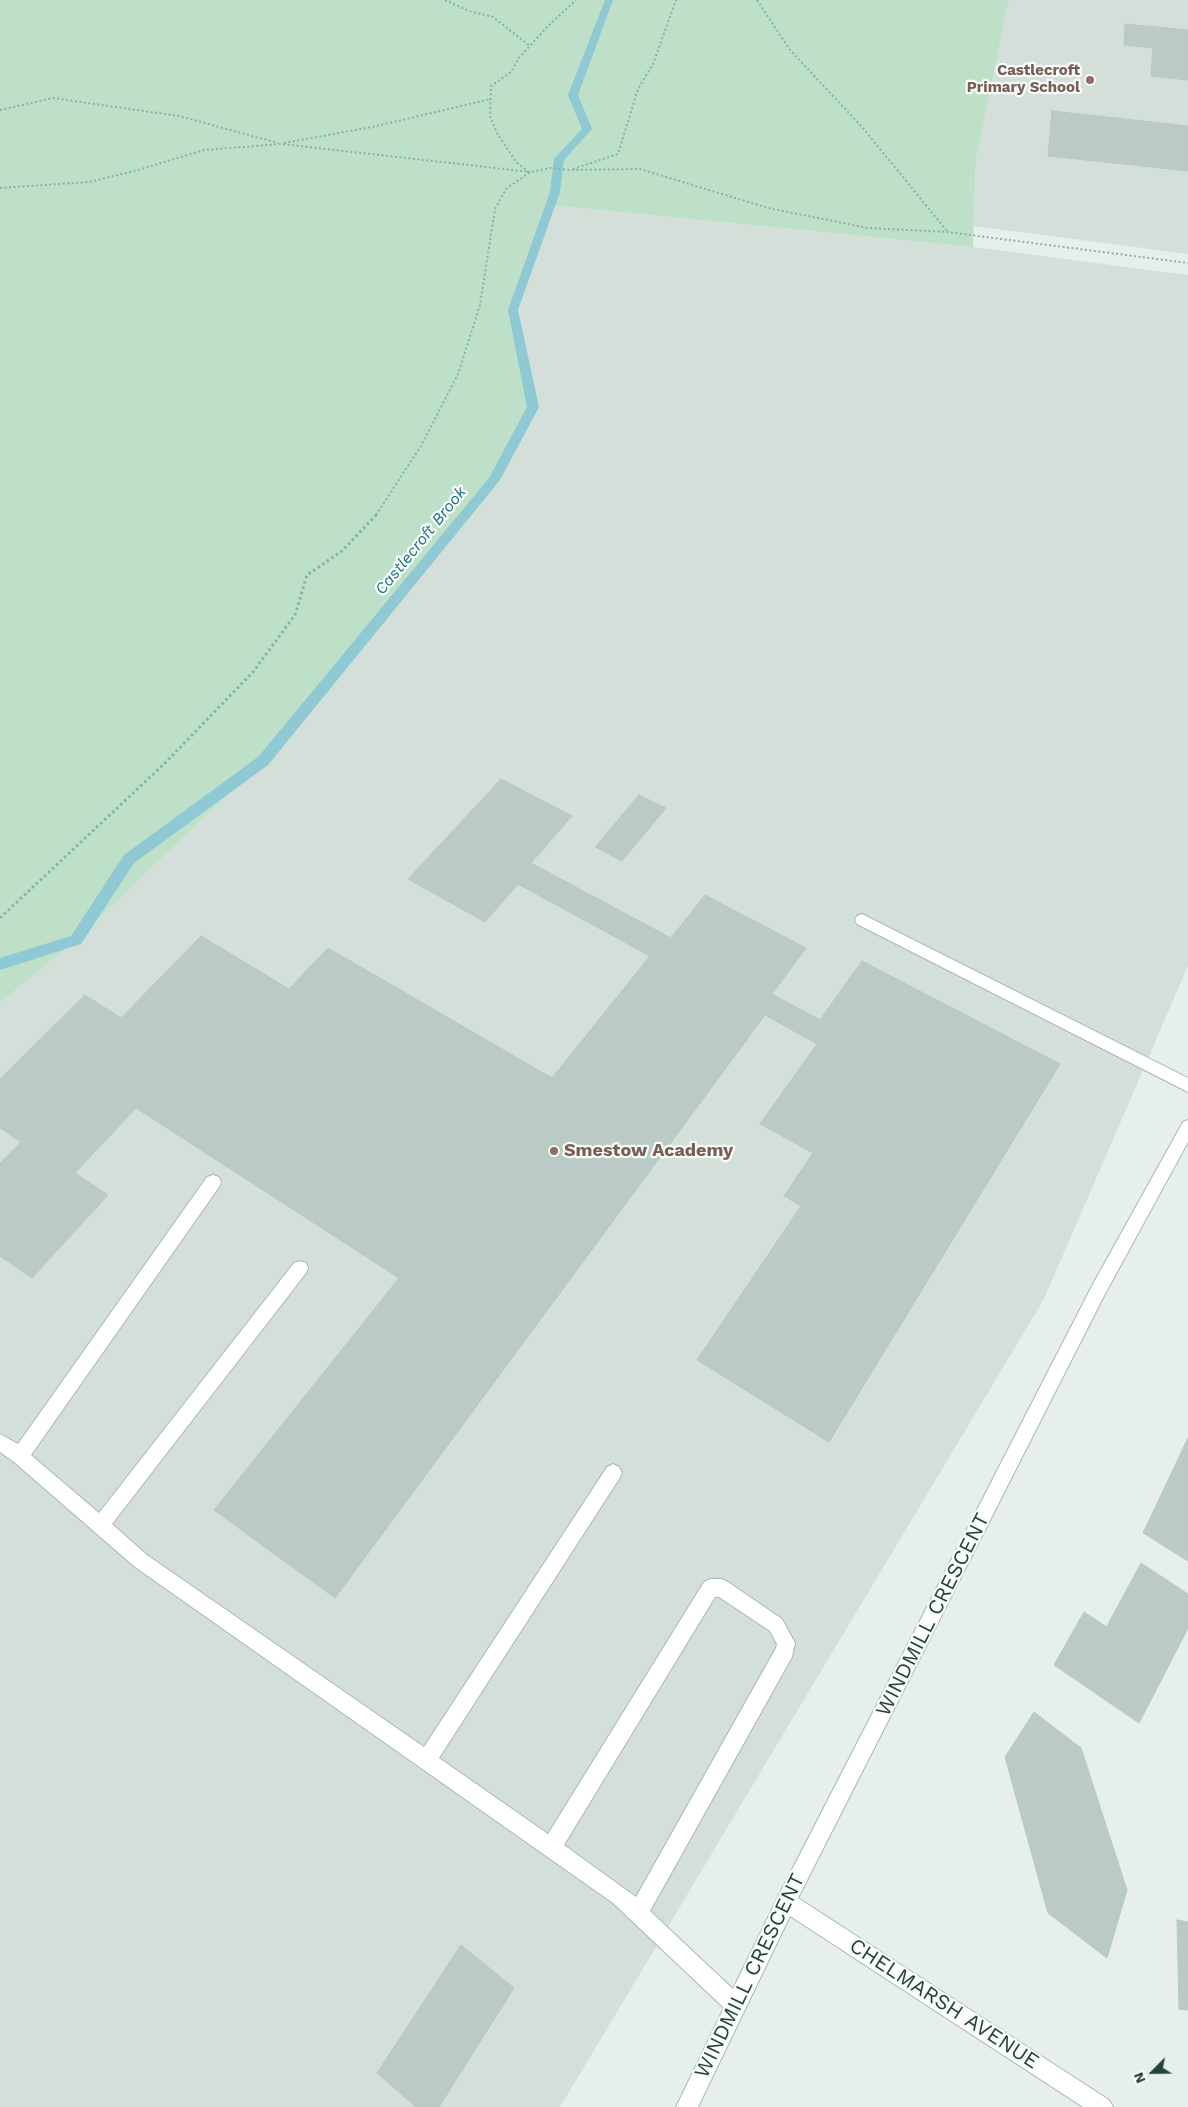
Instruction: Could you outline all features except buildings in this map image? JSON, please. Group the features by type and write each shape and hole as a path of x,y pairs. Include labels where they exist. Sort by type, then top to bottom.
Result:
{"street":[{"path":"862,920 1188,1085"},
{"name":"WINDMILL CRESCENT","path":"687,2107 786,1902 1099,1289 1188,1127"},
{"path":"20,1456 213,1182"},
{"path":"100,1526 300,1268"},
{"path":"0,1442 20,1456 141,1561 620,1896 736,2006"},
{"path":"427,1760 613,1473"},
{"path":"551,1847 710,1588 722,1588 776,1625 786,1643 786,1650 638,1913"},
{"name":"CHELMARSH AVENUE","path":"786,1902 1102,2107"}],"path":[{"path":"445,0 469,11 493,17 530,46"},
{"path":"530,172 516,162 496,133 490,116 491,86 511,72 519,58 576,0"},
{"path":"570,170 618,154 638,89 653,64 676,0"},
{"path":"757,0 790,50 862,127 947,232"},
{"path":"0,110 53,98 179,116 281,144 530,172 551,168 570,170 640,169 777,210 868,228 947,232 1188,263"},
{"path":"0,188 89,182 138,170 204,150 281,144 372,127 491,99"},
{"path":"0,918 164,764 253,672 296,616 307,576 342,552 373,520 421,446 458,374 480,305 495,209 506,189 530,172"}],"shaded area":[{"name":"Castlecroft Primary School","path":"1009,0 1188,0 1188,254 974,226 976,159"},
{"name":"Smestow Academy","path":"549,205 973,247 1188,275 1188,966 1044,1299 560,2107 0,2107 0,1003 76,940 263,761 494,480 533,407 513,310"}],"green space":[{"path":"0,0 1009,0 976,159 973,247 549,205 513,310 533,407 494,480 263,761 76,940 0,1003"}],"waterway":[{"name":"Castlecroft Brook","path":"0,964 76,940 129,859 263,761 494,480 533,407 513,310 555,192 559,159 587,129 573,95 609,0"}],"place":[{"name":"Castlecroft Primary School","path":"1090,80"},
{"name":"Smestow Academy","path":"554,1151"}]}
